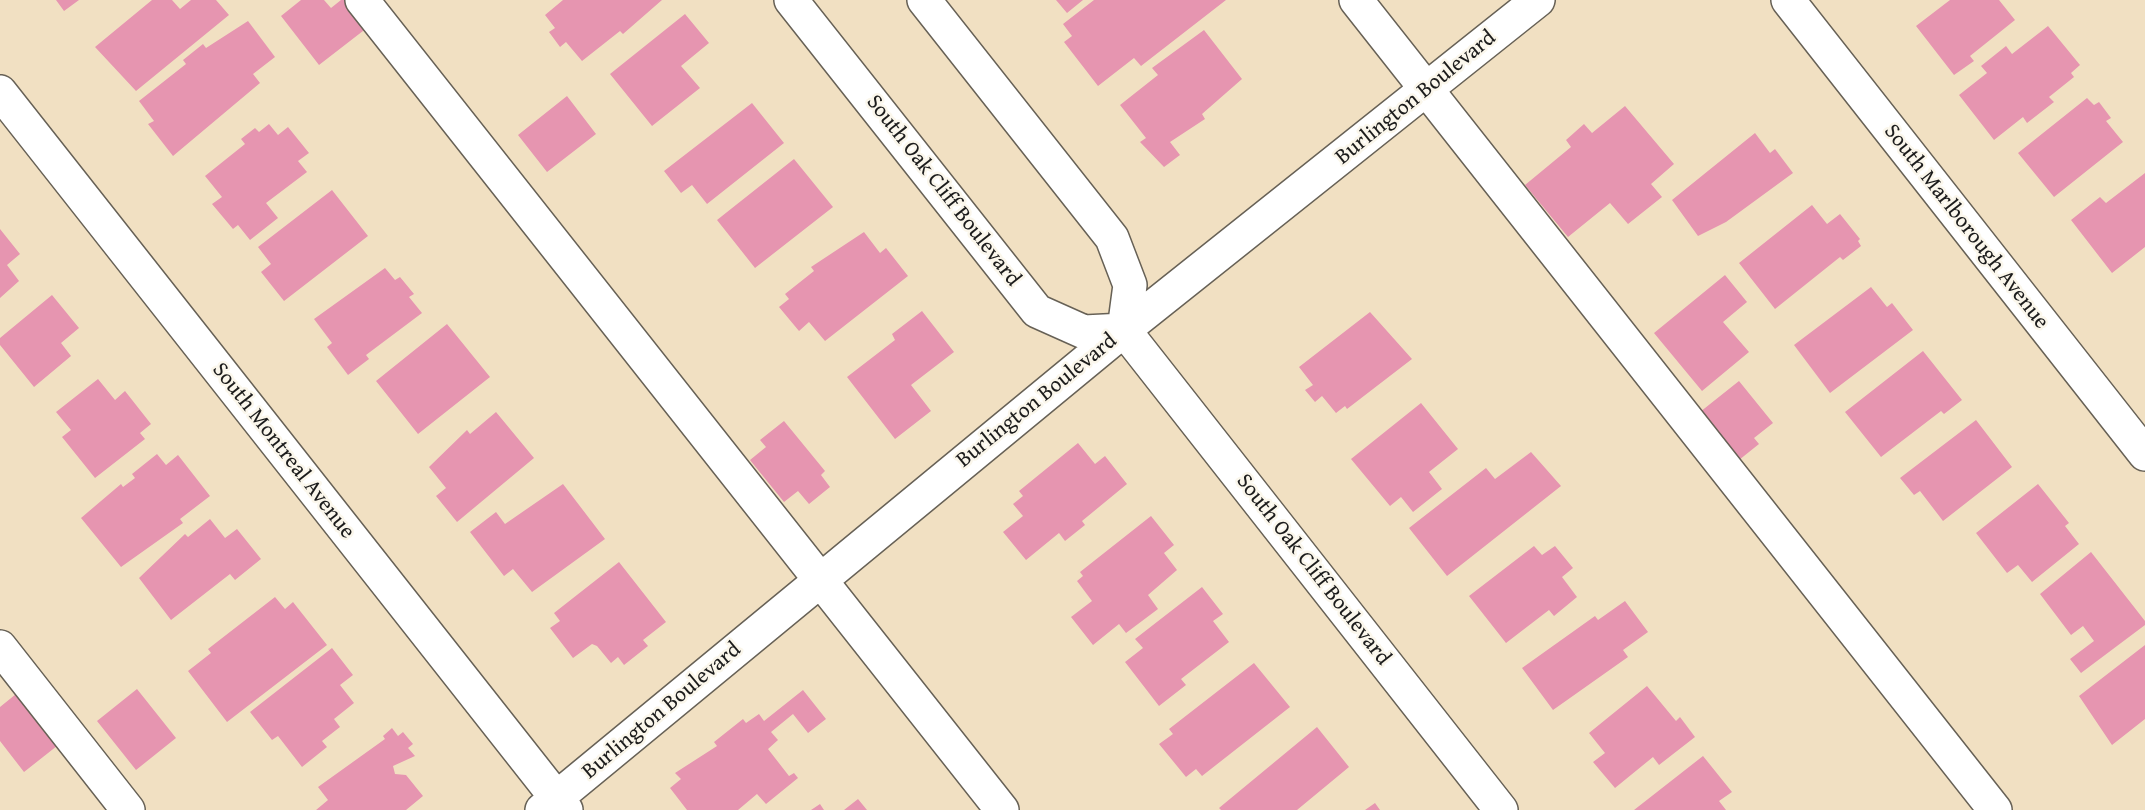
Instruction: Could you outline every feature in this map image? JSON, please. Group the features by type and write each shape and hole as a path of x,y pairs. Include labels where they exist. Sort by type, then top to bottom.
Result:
{"street":[{"path":"362,0 1002,810"},
{"name":"South Oak Cliff Boulevard","path":"791,0 1037,311 1084,332 1124,330 1501,810"},
{"path":"924,0 1112,238 1130,285 1124,330"},
{"path":"1356,0 1995,810"},
{"name":"Burlington Boulevard","path":"555,806 820,580 1124,330 1538,0"},
{"name":"South Marlborough Avenue","path":"1788,0 2145,454"},
{"name":"South Montreal Avenue","path":"0,92 555,806"},
{"path":"0,647 128,810"}],"building":[{"path":"56,0 79,0 64,11"},
{"path":"152,0 172,0 180,9 191,0 216,0 229,15 136,91 95,47"},
{"path":"301,0 324,0 331,8 341,0 353,0 372,24 319,65 281,16"},
{"path":"563,0 662,0 623,34 620,31 582,61 566,42 560,47 549,32 555,28 545,15"},
{"path":"1056,0 1083,0 1067,13"},
{"path":"1094,0 1226,0 1141,66 1134,58 1098,86 1064,42 1072,36 1063,24"},
{"path":"1950,0 1999,0 2015,20 1970,56 1974,61 1954,75 1916,26"},
{"path":"685,14 709,43 681,66 700,88 652,126 610,74"},
{"path":"248,21 275,57 253,74 260,83 173,156 148,124 154,121 139,101 186,64 183,60 203,44 206,48"},
{"path":"2048,26 2080,65 2071,73 2074,77 2049,97 2054,102 2027,123 2023,117 1994,140 1959,95 1987,73 1981,66 2006,46 2012,54"},
{"path":"1204,30 1242,79 1202,114 1205,119 1170,142 1180,155 1164,167 1140,142 1146,138 1120,105 1158,75 1152,68"},
{"path":"567,96 596,134 547,172 518,135"},
{"path":"2087,98 2094,105 2099,102 2111,118 2106,121 2123,142 2054,197 2018,153"},
{"path":"752,103 784,143 707,204 692,185 681,193 664,171"},
{"path":"1625,106 1674,164 1651,184 1662,197 1628,224 1610,203 1568,237 1525,185 1571,147 1566,140 1584,124 1592,133"},
{"path":"269,124 278,135 288,127 309,153 298,161 307,172 266,203 278,218 250,240 238,225 233,229 212,204 222,197 205,176 245,144 241,139 255,128 259,132"},
{"path":"1755,133 1770,153 1775,149 1793,173 1726,222 1698,236 1672,200"},
{"path":"794,159 833,207 755,268 717,220"},
{"path":"2145,173 2145,247 2112,273 2071,220 2100,197 2106,203"},
{"path":"332,190 368,236 284,301 261,272 271,264 258,247"},
{"path":"1812,205 1827,224 1840,214 1860,239 1858,241 1861,246 1843,260 1840,257 1775,309 1739,263"},
{"path":"0,229 20,254 7,265 19,281 0,298"},
{"path":"864,232 880,253 886,248 908,276 825,341 809,322 799,331 779,307 789,299 785,294 814,271 811,267"},
{"path":"385,268 395,280 400,277 414,294 409,297 422,313 366,355 369,359 348,375 327,347 332,343 314,319"},
{"path":"1725,275 1747,302 1723,322 1749,352 1702,391 1654,333"},
{"path":"1871,287 1887,307 1892,303 1913,330 1830,393 1794,345"},
{"path":"52,295 79,328 61,343 71,356 34,387 0,345 0,338"},
{"path":"922,311 954,352 911,385 931,411 895,439 847,377 895,340 892,334"},
{"path":"1370,312 1412,359 1347,409 1345,406 1336,413 1322,396 1315,402 1305,390 1313,385 1299,367"},
{"path":"447,324 490,377 418,434 376,381"},
{"path":"1923,351 1962,400 1944,414 1941,411 1881,457 1845,412"},
{"path":"98,379 115,400 125,391 151,424 140,433 145,439 95,478 62,437 71,430 56,412"},
{"path":"1739,381 1773,423 1754,438 1759,444 1739,460 1700,412"},
{"path":"1421,403 1458,449 1429,472 1442,489 1413,512 1401,497 1390,506 1351,459"},
{"path":"496,412 534,458 457,522 436,496 446,488 429,467 467,430 470,434"},
{"path":"1976,420 2012,467 1943,521 1920,491 1914,495 1900,478"},
{"path":"784,421 825,471 821,475 830,487 809,504 798,491 784,502 750,460 766,447 760,440"},
{"path":"1078,443 1095,464 1105,456 1127,484 1082,521 1085,525 1065,541 1059,533 1026,560 1003,532 1023,516 1013,504 1023,496 1019,491"},
{"path":"1531,452 1561,486 1447,576 1409,528 1486,468 1495,479"},
{"path":"157,454 166,465 178,455 210,496 180,519 183,523 121,567 81,518 121,484 123,487 135,478 132,474"},
{"path":"563,484 605,539 532,592 513,569 504,576 470,532 496,512 505,524"},
{"path":"2038,484 2069,523 2065,526 2079,544 2032,582 2018,565 2007,573 1976,533"},
{"path":"1151,516 1174,545 1164,553 1177,570 1148,595 1158,609 1126,633 1119,624 1093,645 1071,617 1092,601 1077,581 1083,576 1080,572"},
{"path":"210,519 225,538 237,529 261,559 235,580 230,574 171,620 139,578 185,534 188,537"},
{"path":"1534,546 1542,555 1555,546 1573,568 1562,577 1577,597 1554,616 1549,610 1506,643 1469,596"},
{"path":"2091,552 2145,621 2145,625 2081,673 2070,659 2094,641 2083,626 2071,635 2040,594"},
{"path":"619,562 666,622 643,640 648,646 624,665 618,657 611,663 597,646 592,644 573,658 550,628 560,621 554,613"},
{"path":"1202,587 1223,614 1213,621 1229,642 1181,679 1186,685 1159,706 1125,662 1143,648 1135,639"},
{"path":"275,597 285,609 293,602 327,645 227,722 188,671 211,653 208,649"},
{"path":"1625,601 1648,632 1623,650 1628,657 1553,710 1522,668 1595,616 1598,620"},
{"path":"2145,645 2145,719 2112,745 2079,696"},
{"path":"332,648 353,675 340,685 354,703 334,719 340,727 322,741 327,747 302,767 278,736 272,740 250,712"},
{"path":"1254,663 1290,707 1202,776 1196,769 1186,777 1159,744 1173,734 1169,729"},
{"path":"1647,686 1676,721 1680,717 1695,737 1659,765 1653,757 1615,788 1593,762 1605,753 1589,733"},
{"path":"137,689 176,738 136,770 97,721"},
{"path":"21,690 62,742 24,772 0,741 0,707"},
{"path":"803,690 826,719 808,733 793,714 771,732 778,740 768,749 789,776 794,773 798,778 766,804 757,794 738,810 687,810 670,788 681,779 675,773 717,746 714,742 743,719 746,723 759,714 764,721"},
{"path":"1317,727 1349,767 1297,810 1221,810 1219,808"},
{"path":"392,728 398,736 403,732 413,744 408,748 415,756 393,766 395,774 406,775 423,796 406,810 316,810 328,800 318,787 385,739 383,736"},
{"path":"1703,756 1732,792 1719,801 1726,810 1634,810"},
{"path":"858,799 867,810 844,810"},
{"path":"1375,803 1380,810 1365,810"},
{"path":"820,804 824,810 811,810"}]}
